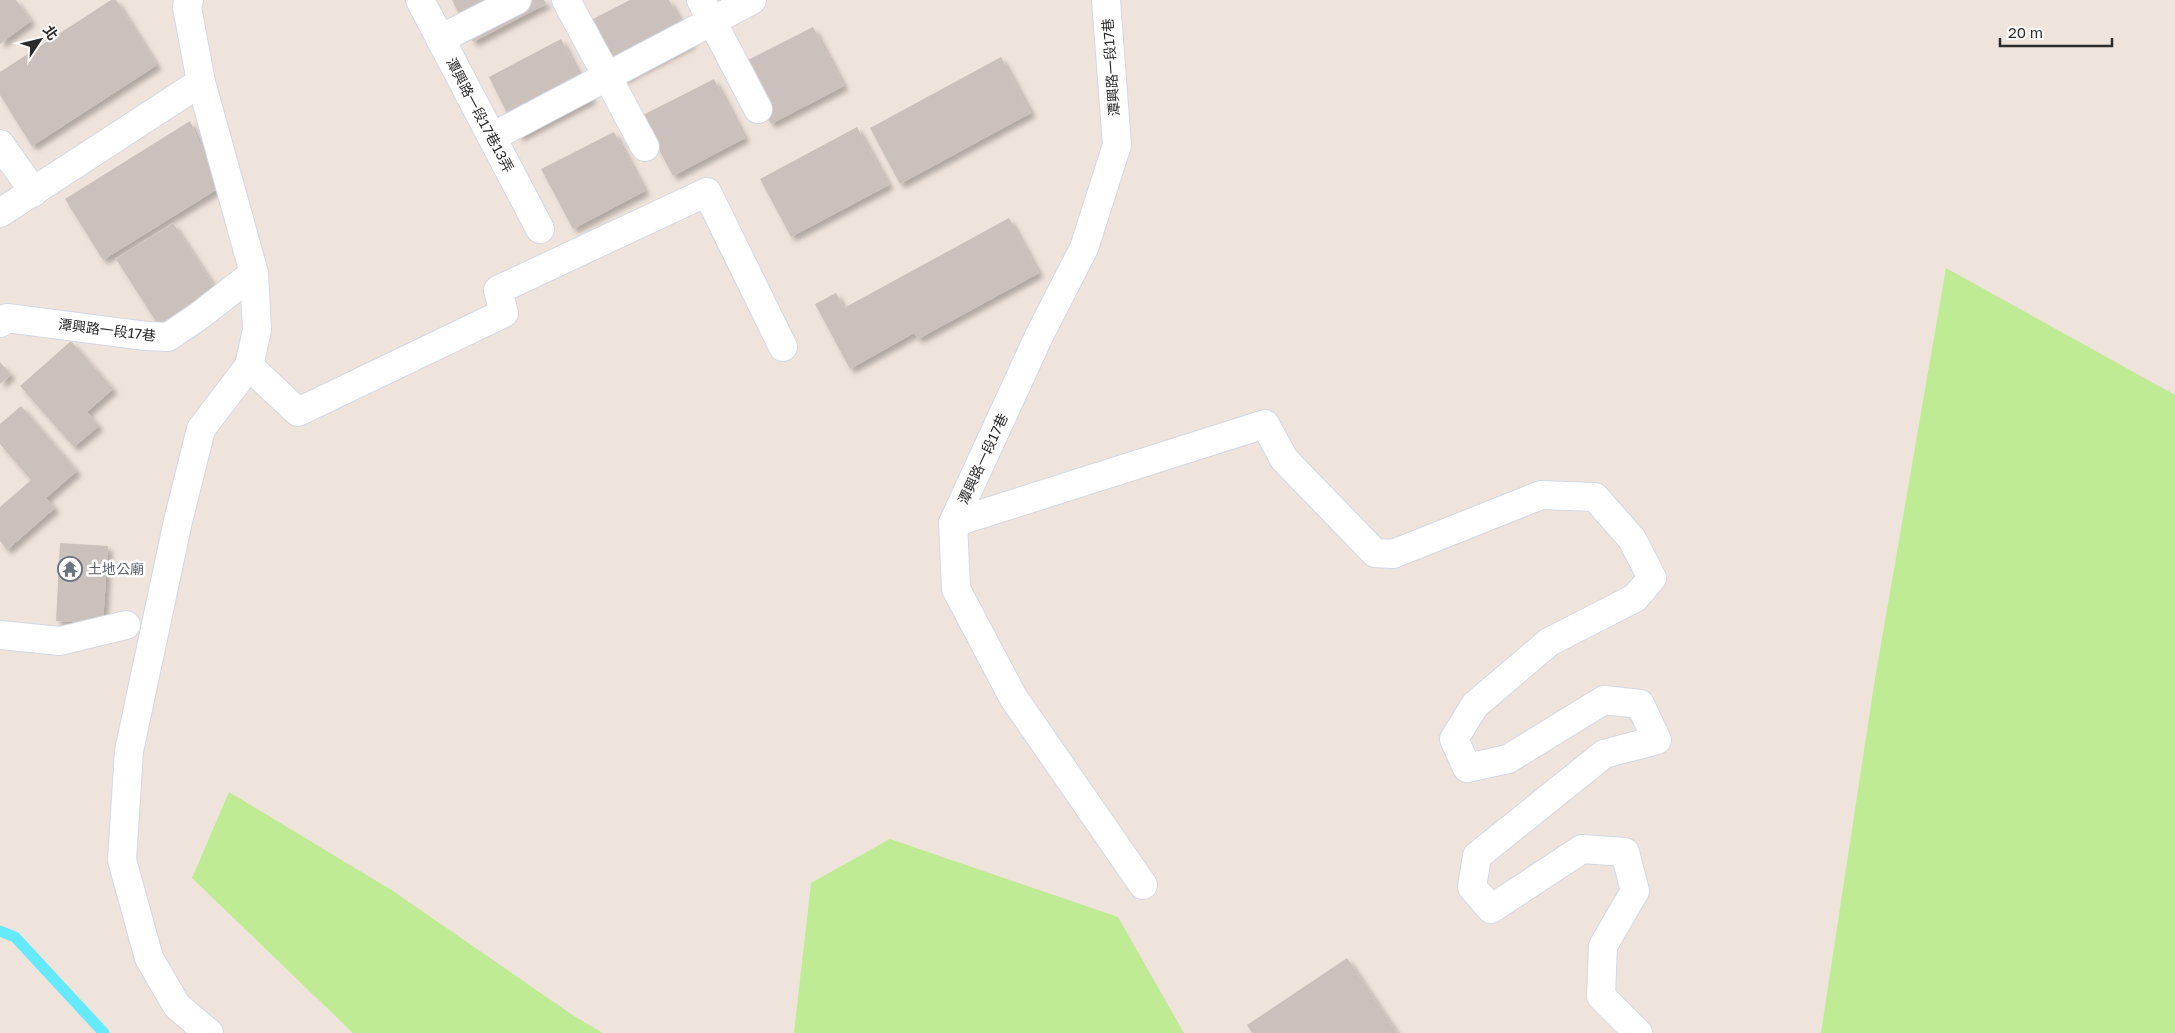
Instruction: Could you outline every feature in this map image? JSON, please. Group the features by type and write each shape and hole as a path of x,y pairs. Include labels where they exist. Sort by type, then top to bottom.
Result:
{"street":[{"path":"189,0 188,7 201,82 254,273 257,330 249,366 201,429 178,520 129,750 122,860 149,958 177,1006 209,1033"},
{"name":"潭興路一段17巷13弄","path":"420,0 540,229"},
{"path":"440,39 517,0"},
{"path":"566,0 645,147"},
{"path":"492,137 607,77 707,11 752,0"},
{"name":"潭興路一段17巷","path":"1106,0 1117,145 1084,248 1039,336 954,522 956,589 1013,697 1143,884"},
{"path":"707,11 758,109"},
{"path":"0,213 201,82"},
{"path":"0,144 34,192"},
{"path":"249,366 298,412 504,313 498,290 707,192 783,348"},
{"name":"潭興路一段17巷","path":"0,323 7,318 146,336 168,337 199,316 254,273"},
{"path":"954,522 1264,424 1284,459 1374,553 1393,554 1541,495 1595,497 1632,539 1652,578 1635,598 1549,642 1475,705 1454,739 1467,768 1508,759 1604,700 1640,704 1657,740 1604,754 1478,856 1472,886 1492,909 1582,849 1625,852 1636,891 1604,946 1601,996 1638,1033"},
{"path":"0,634 60,641 126,625"}],"green space":[{"path":"1946,268 2175,395 2175,1033 1821,1033 1874,685"},
{"path":"229,792 393,891 574,1016 603,1033 353,1033 192,878"},
{"path":"890,839 1118,917 1184,1033 794,1033 811,883"}],"building":[{"path":"0,0 16,0 31,21 0,44"},
{"path":"111,0 116,0 157,65 32,146 0,95 0,72"},
{"path":"452,0 544,0 546,4 473,42"},
{"path":"630,0 669,0 692,43 619,81 589,21"},
{"path":"813,27 844,86 771,124 740,64"},
{"path":"561,39 592,99 519,137 489,77"},
{"path":"1001,57 1031,113 900,184 870,128"},
{"path":"714,79 745,138 673,176 641,116"},
{"path":"190,121 219,188 103,260 65,199"},
{"path":"857,127 889,185 791,237 760,179"},
{"path":"614,132 645,191 573,229 541,169"},
{"path":"1009,218 1039,273 918,339 914,333 850,369 815,304 836,293 844,308"},
{"path":"173,223 221,297 164,334 116,259"},
{"path":"71,341 113,389 87,412 99,426 74,447 20,386"},
{"path":"0,362 11,375 0,384"},
{"path":"21,406 77,471 46,498 55,508 7,550 0,541 0,507 31,480 0,444 0,424"},
{"path":"60,543 108,546 103,624 56,621"},
{"path":"1347,958 1397,1033 1252,1033 1247,1025"}],"waterway":[{"path":"0,931 15,937 104,1033"}],"place":[{"name":"土地公廟","path":"70,569"}]}
